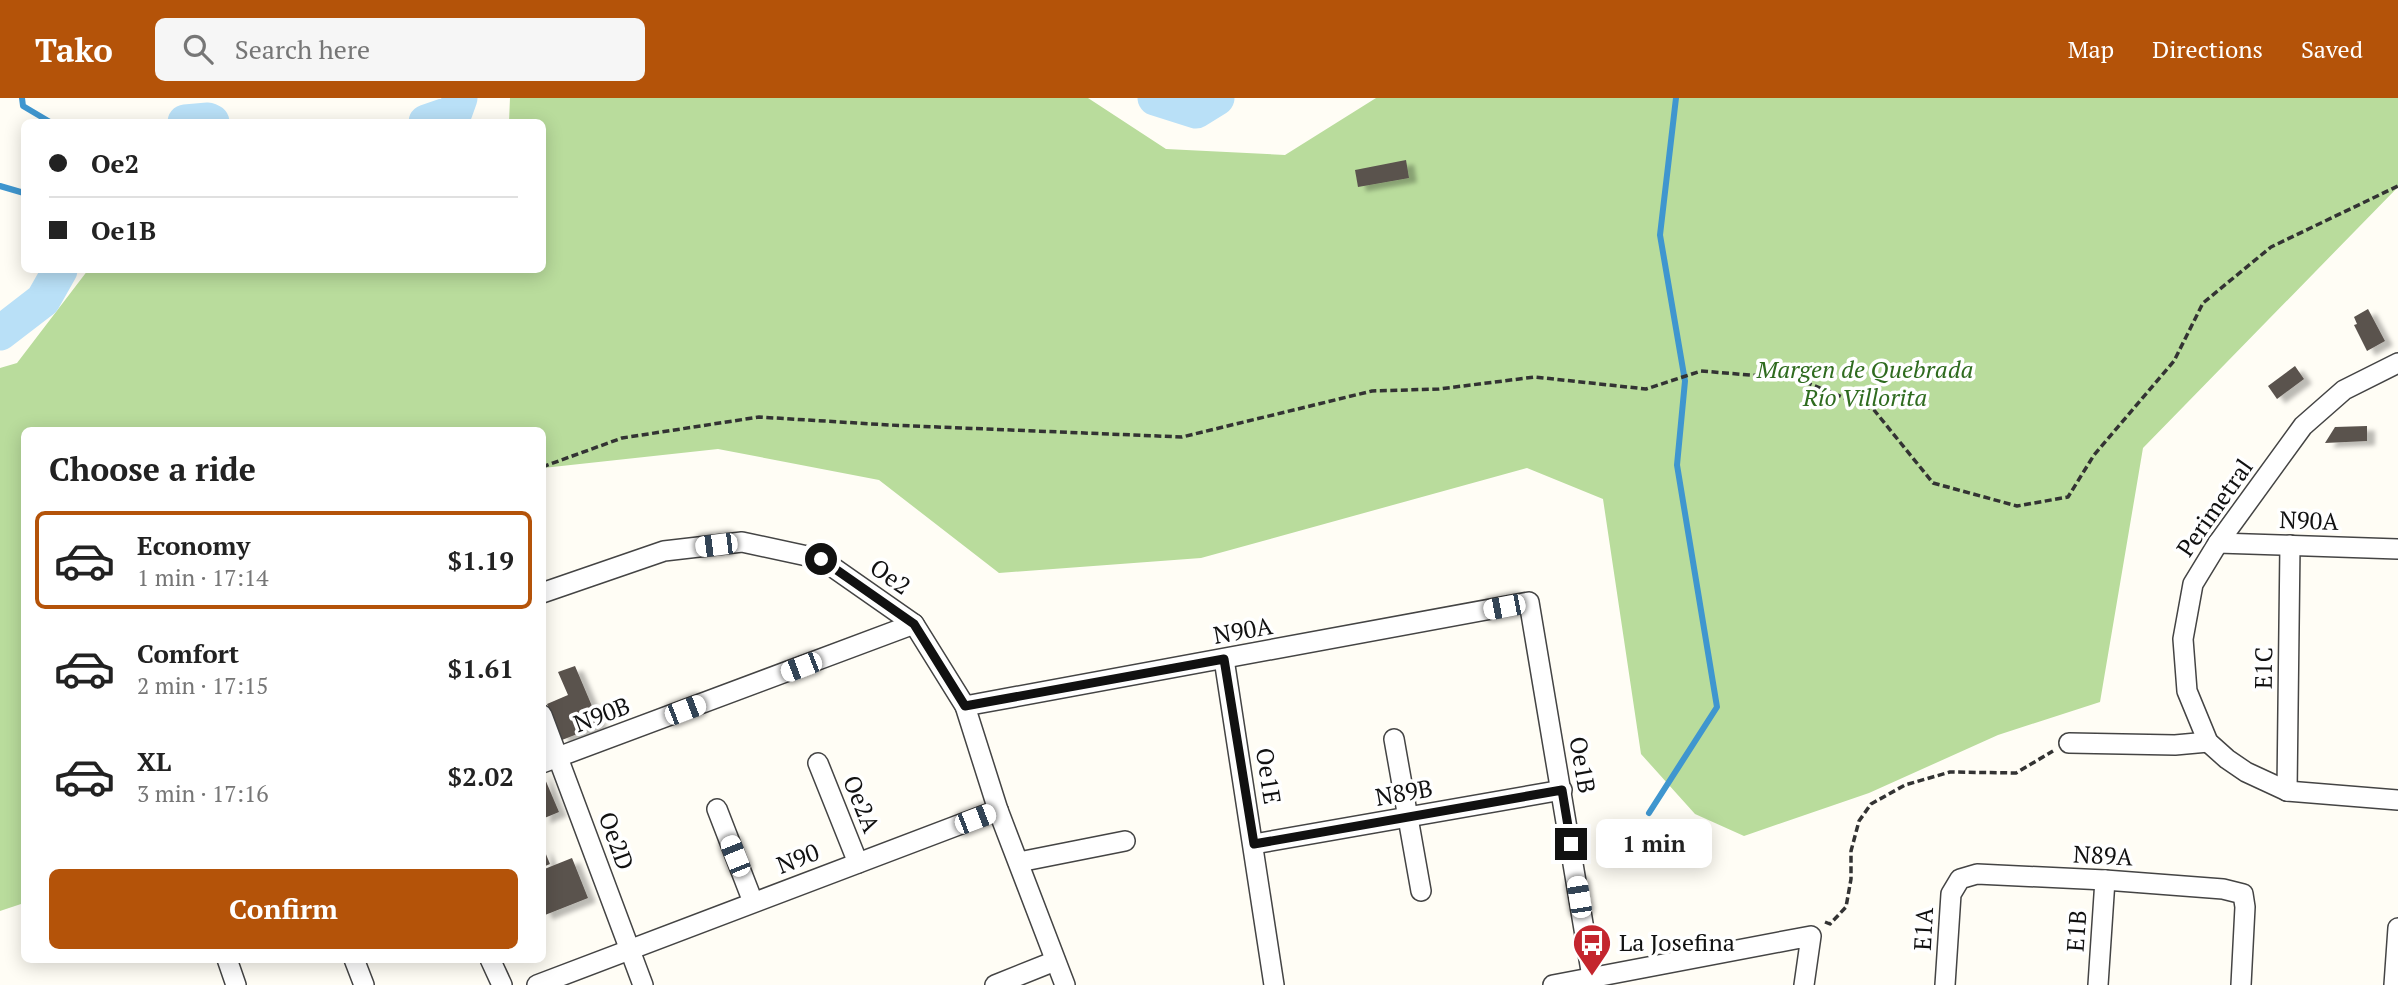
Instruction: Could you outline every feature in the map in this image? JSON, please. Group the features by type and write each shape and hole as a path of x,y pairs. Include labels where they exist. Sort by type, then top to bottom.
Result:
{"street":[{"name":"Perimetral","path":"2398,363 2344,390 2303,426 2218,543 2193,584 2183,639 2187,691 2208,742 2227,759 2246,772 2287,791 2398,800"},
{"name":"Oe2","path":"546,592 664,551 742,542 821,559 914,624 965,706 998,810 1065,985"},
{"name":"N90A","path":"2218,543 2398,549"},
{"name":"E1C","path":"2287,791 2290,545"},
{"name":"N90A","path":"965,706 1529,602"},
{"name":"Oe1B","path":"1529,602 1592,977"},
{"name":"N90B","path":"551,760 914,624"},
{"name":"Oe1E","path":"1224,659 1274,985"},
{"name":"Oe2D","path":"546,735 551,760 643,985"},
{"path":"1394,739 1421,891"},
{"path":"2068,743 2175,746 2208,742"},
{"name":"Oe2A","path":"818,763 858,863"},
{"name":"N89B","path":"1254,844 1562,790"},
{"path":"717,809 753,902"},
{"name":"N90","path":"537,985 998,810"},
{"path":"1019,862 1125,841"},
{"name":"N89A","path":"1961,879 1977,874 2105,880 2223,889 2243,894 2245,908 2241,985"},
{"name":"E1A","path":"1945,985 1951,894 1961,879"},
{"name":"E1B","path":"2098,985 2105,880"},
{"path":"2394,985 2398,928"},
{"path":"1553,985 1811,936 1804,985"},
{"path":"995,985 1055,961"},
{"path":"228,963 236,985"},
{"path":"356,963 364,985"},
{"path":"492,963 502,985"}],"path":[{"path":"546,466 622,438 759,416 889,425 1182,437 1372,391 1439,389 1535,377 1646,389 1701,371 1798,379 1874,410 1933,483 2017,506 2068,497 2094,455 2174,360 2203,303 2271,247 2398,186"},
{"path":"1811,936 1811,917 1830,923 1846,908 1851,879 1851,851 1859,821 1871,804 1905,785 1950,772 2016,773 2068,743"}],"green space":[{"name":"Margen de Quebrada Río Villorita","path":"510,98 1088,98 1166,149 1285,155 1376,98 2398,98 2398,187 2143,448 2100,702 1998,735 1869,793 1744,836 1695,814 1641,754 1603,499 1527,468 1201,558 999,573 879,480 718,449 546,468 546,427 21,427 21,904 0,911 0,368 17,363 86,273 546,273 546,119 509,119"}],"building":[{"path":"1406,160 1409,178 1358,187 1355,170"},
{"path":"2368,309 2385,341 2367,351 2354,325 2357,324 2354,317"},
{"path":"2295,366 2304,379 2277,399 2268,386"},
{"path":"2367,426 2367,441 2325,443 2335,427"},
{"path":"575,666 600,725 562,740 547,704 568,695 558,672"},
{"path":"546,781 559,812 546,817"},
{"path":"572,858 588,898 546,915 546,868"}],"waterway":[{"path":"22,98 23,106 45,119"},
{"path":"435,119 455,112 460,98"},
{"path":"1155,98 1196,111 1217,98"},
{"path":"1649,813 1717,707 1677,465 1685,381 1660,235 1676,98"},
{"path":"0,186 21,192"},
{"path":"0,333 43,300 58,273"}],"place":[{"name":"La Josefina","path":"1592,977"}],"route":[{"path":"821,559 914,624 965,706 1224,659 1254,844 1562,790 1571,844"}]}
